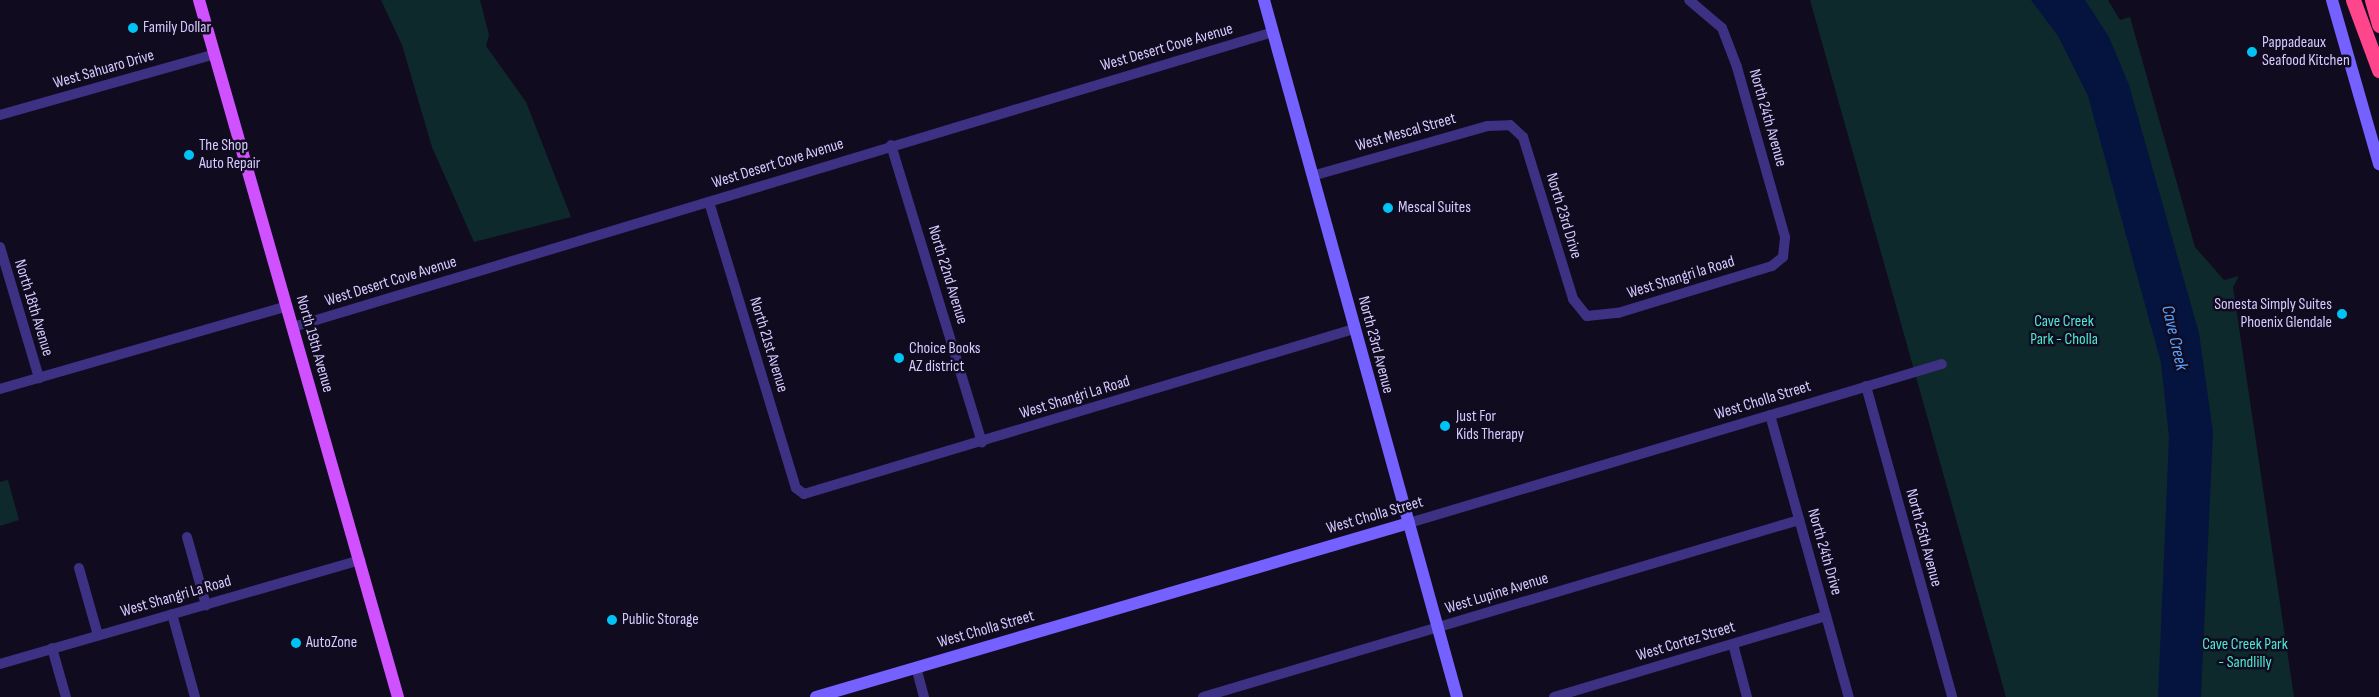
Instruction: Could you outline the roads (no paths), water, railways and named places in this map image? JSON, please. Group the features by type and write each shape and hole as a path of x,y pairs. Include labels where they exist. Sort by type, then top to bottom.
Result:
{"highway":[{"path":"2353,0 2379,70"},
{"path":"2361,0 2379,65"},
{"path":"2372,0 2379,25"}],"main road":[{"name":"North 19th Avenue","path":"199,0 398,697"}],"street":[{"name":"North 23rd Avenue","path":"1264,0 1457,697"},
{"name":"North 24th Avenue","path":"1689,0 1722,28 1731,49 1785,237 1781,259"},
{"path":"2332,0 2379,164"},
{"name":"West Desert Cove Avenue","path":"293,327 892,145 1273,32"},
{"name":"West Sahuaro Drive","path":"0,115 215,54"},
{"name":"West Mescal Street","path":"1312,176 1486,126 1510,125"},
{"name":"North 23rd Drive","path":"1510,125 1523,137 1573,299 1587,316"},
{"name":"North 22nd Avenue","path":"892,145 982,442"},
{"name":"North 21st Avenue","path":"709,202 796,488 804,494"},
{"name":"North 18th Avenue","path":"0,247 39,378"},
{"name":"West Shangri la Road","path":"1587,316 1618,313 1772,266 1781,259"},
{"path":"0,389 287,306"},
{"name":"West Shangri La Road","path":"804,494 1354,329"},
{"name":"West Cholla Street","path":"816,697 1942,364"},
{"name":"North 25th Avenue","path":"1866,386 1952,697"},
{"name":"North 24th Drive","path":"1770,416 1848,697"},
{"name":"West Lupine Avenue","path":"1203,697 1799,520"},
{"path":"187,537 206,605"},
{"name":"West Shangri La Road","path":"0,664 360,560"},
{"path":"79,568 98,635"},
{"path":"172,614 195,697"},
{"name":"West Cortez Street","path":"1554,697 1826,616"},
{"path":"1733,644 1747,697"},
{"path":"52,648 66,697"},
{"path":"916,667 924,697"}],"water":[{"name":"Cave Creek","path":"2031,0 2085,0 2109,37 2129,85 2199,333 2213,432 2201,697 2158,697 2169,437 2161,363 2088,96 2058,36"}],"place":[{"name":"Family Dollar","path":"133,28"},
{"name":"Pappadeaux Seafood Kitchen","path":"2252,52"},
{"name":"The Shop Auto Repair","path":"189,155"},
{"name":"Mescal Suites","path":"1388,208"},
{"name":"Sonesta Simply Suites Phoenix Glendale","path":"2342,314"},
{"name":"Choice Books AZ district","path":"899,358"},
{"name":"Just For Kids Therapy","path":"1445,426"},
{"name":"Public Storage","path":"612,620"},
{"name":"AutoZone","path":"296,643"}],"park label":[{"name":"Cave Creek Park - Cholla","path":"2064,331"},
{"name":"Cave Creek Park - Sandlilly","path":"2245,654"}]}
